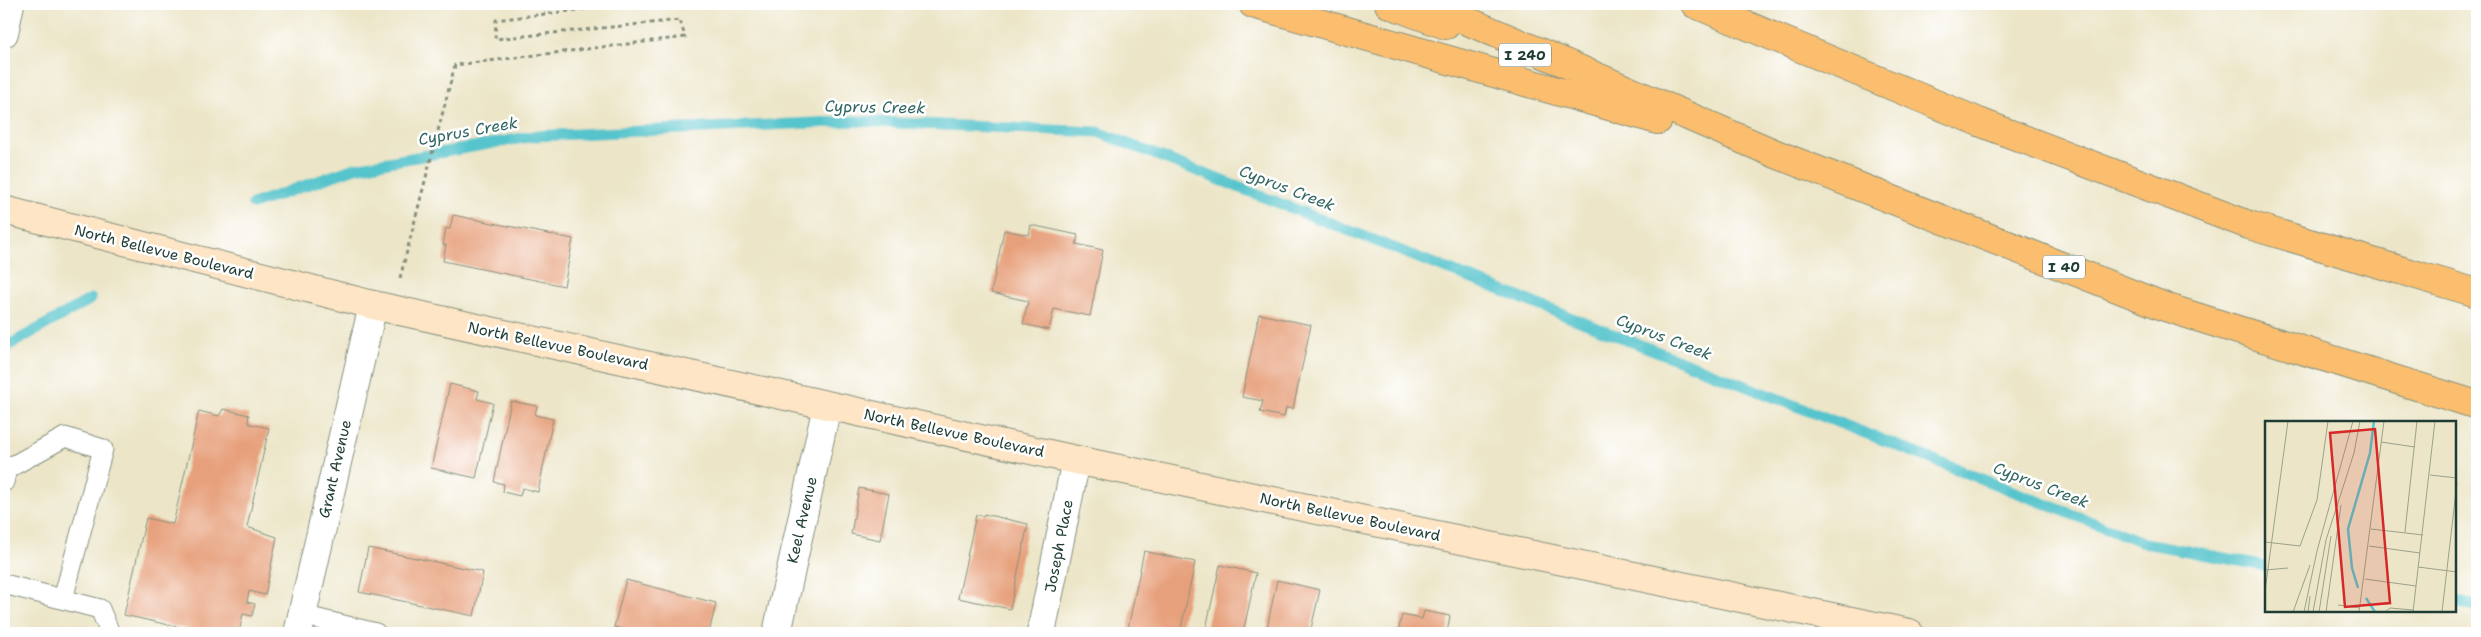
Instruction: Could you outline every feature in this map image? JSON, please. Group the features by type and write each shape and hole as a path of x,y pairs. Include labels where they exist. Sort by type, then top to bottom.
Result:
{"highway":[{"path":"1253,4 1776,154"},
{"name":"I 240","path":"1389,4 1660,106"},
{"name":"I 40","path":"1428,4 1660,106 1776,154 2168,308 2477,405"},
{"path":"1695,4 1979,122 2249,226 2477,293"}],"street":[{"path":"4,33 10,4"},
{"name":"North Bellevue Boulevard","path":"4,210 372,305 1076,460 1909,633"},
{"name":"Grant Avenue","path":"300,624 372,305"},
{"name":"Keel Avenue","path":"777,633 827,406"},
{"name":"Joseph Place","path":"1042,633 1076,460"}],"lane":[{"path":"4,482 7,469 64,437 103,449 62,599"},
{"path":"4,584 100,609 110,633"},
{"path":"300,624 376,633"}],"path":[{"path":"372,305 400,278 456,65 684,37 680,20 495,39 496,20 625,4"}],"building":[{"path":"453,215 573,239 564,286 443,261 446,245 443,245 446,228 450,229"},
{"path":"1031,225 1078,235 1076,244 1103,250 1090,316 1054,309 1049,330 1023,324 1028,301 991,293 1004,230 1029,235"},
{"path":"1259,314 1311,325 1293,409 1286,408 1284,417 1260,412 1263,401 1242,397"},
{"path":"450,384 479,391 477,399 493,403 476,478 431,468"},
{"path":"511,401 537,406 535,415 553,419 538,492 522,488 520,496 503,492 504,484 494,482"},
{"path":"223,409 249,415 248,421 250,424 269,428 247,527 277,537 265,595 249,591 247,602 255,604 252,616 243,614 239,633 205,633 124,615 146,518 173,524 199,411 219,416"},
{"path":"859,488 889,494 880,540 851,534"},
{"path":"984,514 1028,524 1010,609 958,598 976,515 984,516"},
{"path":"368,548 483,572 474,616 359,592"},
{"path":"1144,551 1195,562 1180,633 1127,633"},
{"path":"1220,565 1256,573 1243,633 1205,633"},
{"path":"626,580 716,603 709,633 639,633 614,627"},
{"path":"1277,580 1320,590 1310,633 1266,633"},
{"path":"1424,611 1450,616 1447,633 1398,633 1402,615 1422,619"}],"waterway":[{"name":"Cyprus Creek","path":"253,204 355,168 534,136 855,121 1098,132 2145,543 2265,566"},
{"path":"4,348 91,299"},
{"name":"Cyprus Creek","path":"2456,602 2477,606"}]}
